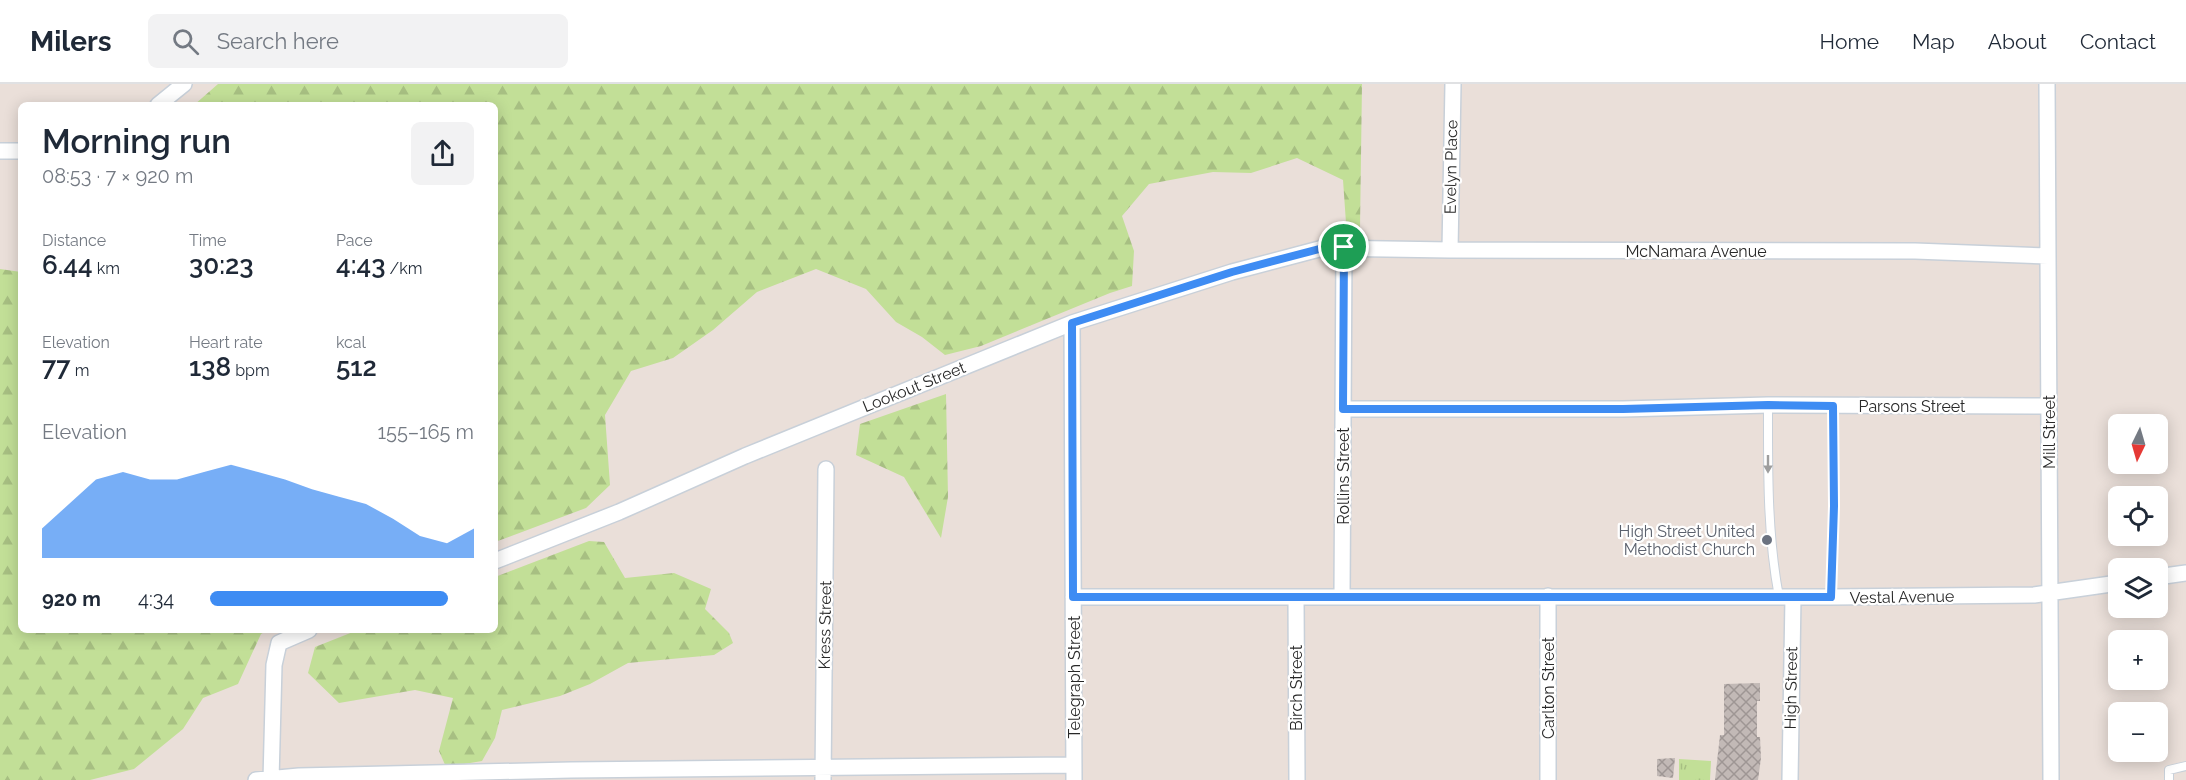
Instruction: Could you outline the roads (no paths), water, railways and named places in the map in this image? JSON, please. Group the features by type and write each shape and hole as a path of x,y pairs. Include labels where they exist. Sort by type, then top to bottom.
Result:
{"street":[{"path":"162,102 184,84"},
{"name":"Evelyn Place","path":"1450,250 1453,84"},
{"name":"Mill Street","path":"2047,84 2051,780"},
{"path":"0,151 18,151"},
{"name":"McNamara Avenue","path":"1344,247 1450,250 1915,251 2048,256"},
{"name":"Lookout Street","path":"498,560 619,512 745,456 1072,323 1232,272 1323,248 1344,247"},
{"name":"Rollins Street","path":"1342,597 1344,247"},
{"name":"Telegraph Street","path":"1072,323 1074,772"},
{"name":"Parsons Street","path":"1343,409 1623,409 1768,405 2049,406"},
{"name":"Kress Street","path":"823,774 826,469"},
{"path":"2168,575 2186,573"},
{"name":"Vestal Avenue","path":"1073,597 1831,597 2050,593 2108,584"},
{"name":"Carlton Street","path":"1548,596 1548,780"},
{"name":"Birch Street","path":"1296,597 1297,780"},
{"name":"High Street","path":"1786,597 1790,780"},
{"path":"302,633 279,643 274,665 266,779 1074,772"}],"lane":[{"path":"1768,405 1769,519 1774,568 1786,597"},
{"path":"1831,597 1834,506 1833,406"},
{"path":"2169,780 2169,770 2186,766"}],"place":[{"name":"High Street United Methodist Church","path":"1767,540"}]}
